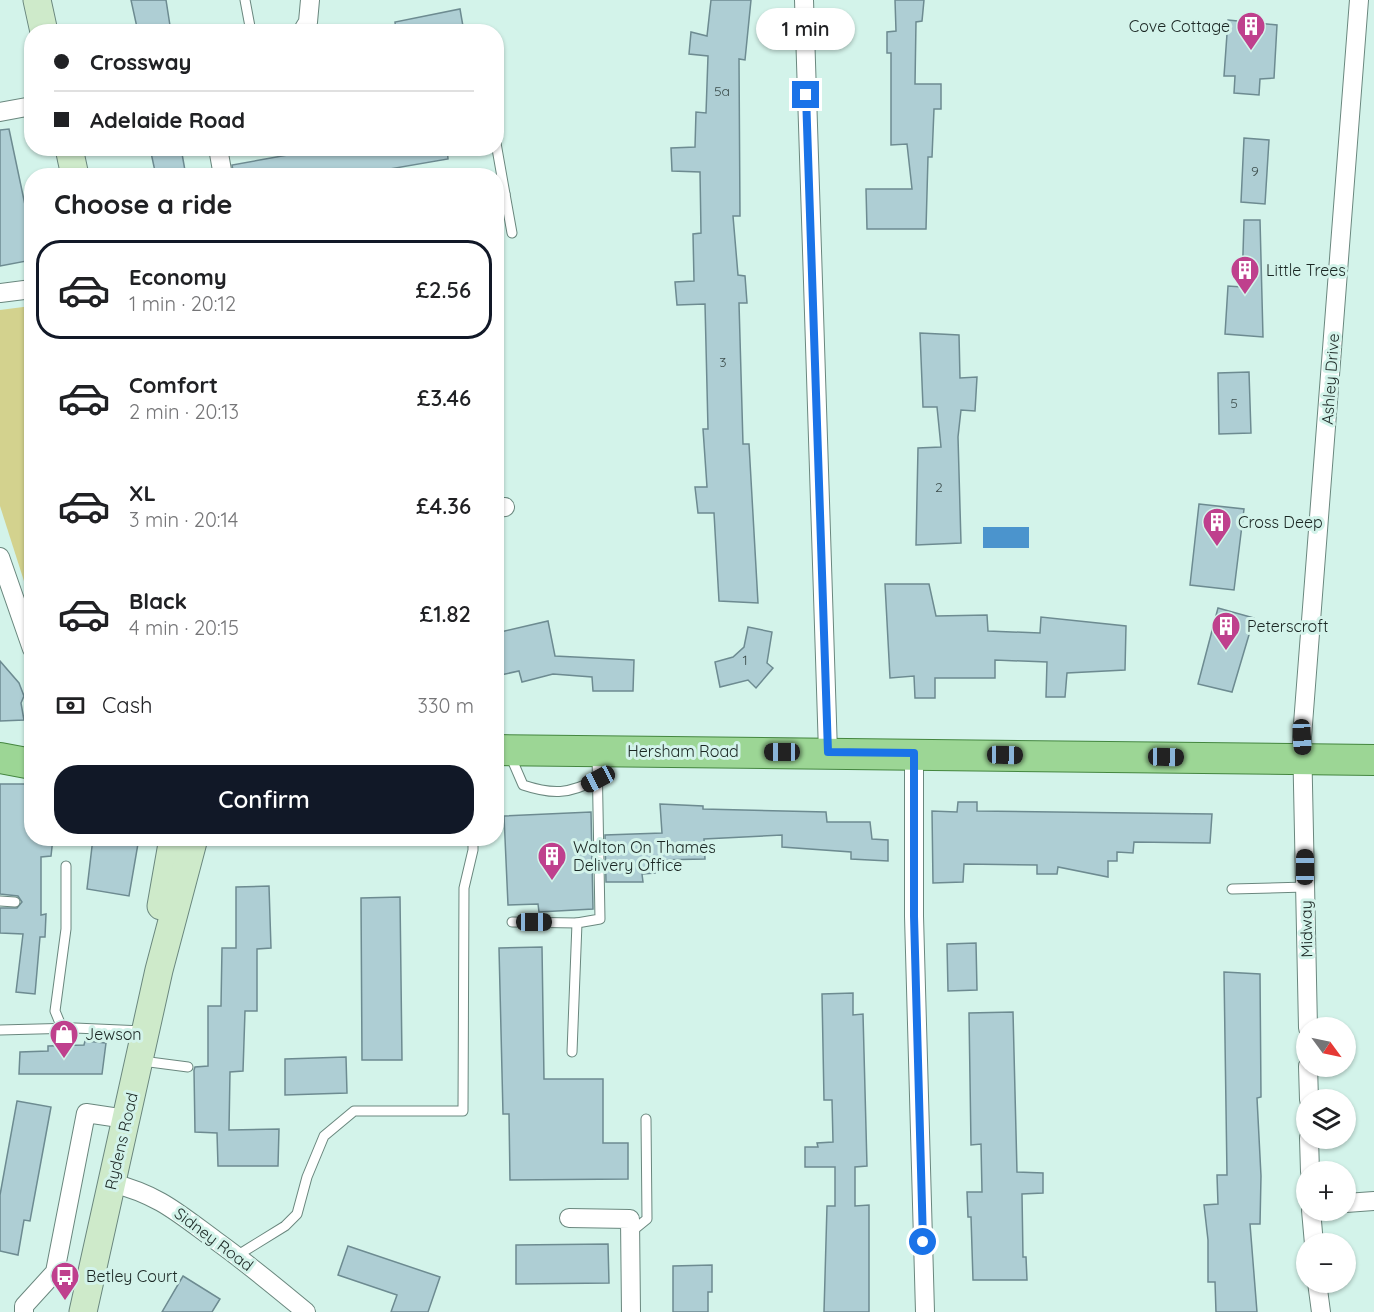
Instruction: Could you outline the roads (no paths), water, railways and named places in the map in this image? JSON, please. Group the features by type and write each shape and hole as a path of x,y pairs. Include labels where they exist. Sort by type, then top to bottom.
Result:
{"main road":[{"path":"0,748 24,744"},
{"name":"Hersham Road","path":"504,750 597,765 828,752 1374,760"},
{"path":"0,758 24,762"}],"street":[{"path":"37,0 42,24"},
{"path":"307,24 310,0"},
{"path":"804,0 828,752"},
{"name":"Ashley Drive","path":"1303,759 1303,726 1359,0"},
{"path":"0,112 24,108"},
{"path":"0,293 24,290"},
{"path":"0,557 24,626"},
{"path":"914,753 914,916 925,1312"},
{"name":"Midway","path":"1303,759 1308,1017"},
{"name":"Rydens Road","path":"159,970 159,912 171,846"},
{"name":"Rydens Road","path":"83,1312 159,970 192,846"},
{"path":"24,1312 24,1306 55,1272 86,1113 126,1119"},
{"name":"Sidney Road","path":"112,1183 142,1191 170,1205 238,1255 306,1312"},
{"path":"1356,1202 1374,1201"},
{"path":"569,1218 630,1219 631,1312"},
{"path":"1318,1293 1321,1312"}],"lane":[{"path":"245,0 250,24"},
{"path":"504,205 512,233"},
{"path":"504,753 523,785 543,791 576,790 597,765"},
{"path":"513,922 577,922 600,919 597,765"},
{"path":"238,1255 285,1226 297,1214 307,1177 324,1136 354,1111 463,1111 464,888 473,846"},
{"path":"62,1028 55,1011 66,929 66,866"},
{"path":"1232,889 1306,886"},
{"path":"0,901 15,902"},
{"path":"572,1052 577,922"},
{"path":"0,1030 62,1028 145,1031"},
{"path":"140,1060 188,1067"},
{"path":"630,1233 647,1219 646,1119"}],"water":[{"path":"983,527 1029,527 1029,548 983,548"}],"place":[{"name":"Cove Cottage","path":"1251,52"},
{"name":"Little Trees","path":"1245,296"},
{"name":"Cross Deep","path":"1217,548"},
{"name":"Peterscroft","path":"1226,652"},
{"name":"Walton On Thames Delivery Office","path":"552,882"},
{"name":"Jewson","path":"64,1060"},
{"name":"Betley Court","path":"65,1302"}]}
